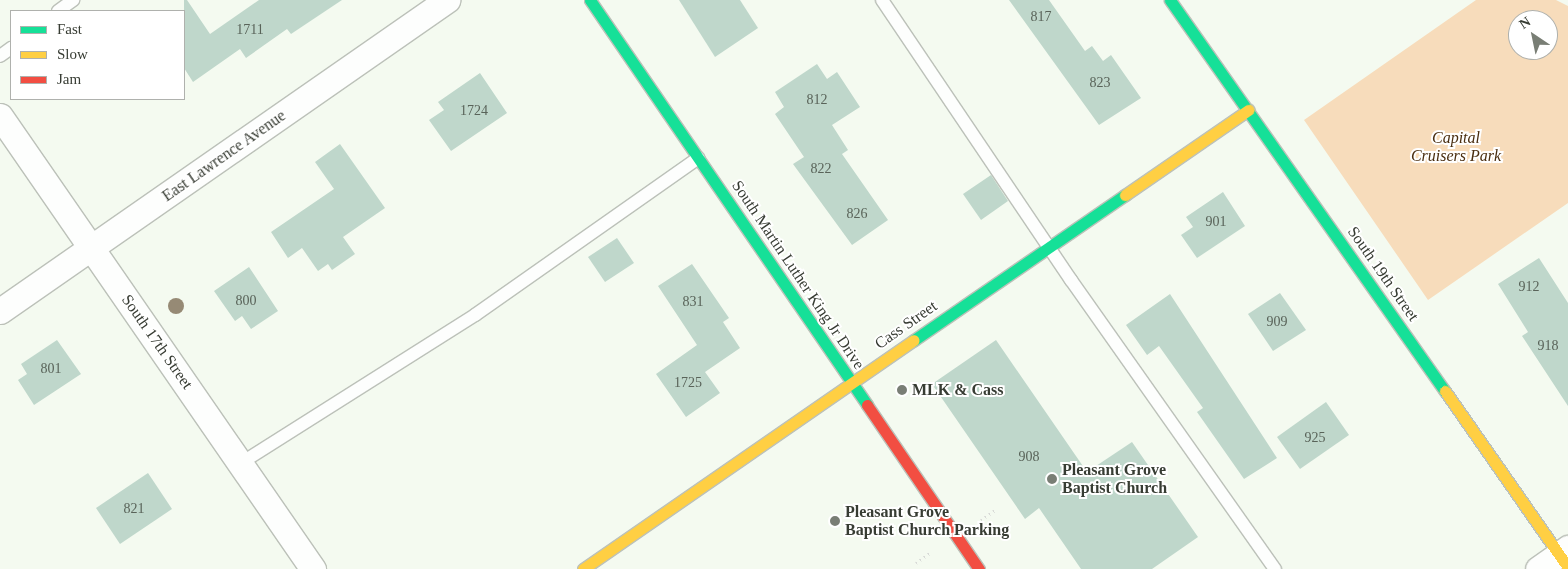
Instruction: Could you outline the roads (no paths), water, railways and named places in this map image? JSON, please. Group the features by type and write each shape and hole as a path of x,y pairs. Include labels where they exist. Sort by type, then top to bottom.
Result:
{"street":[{"name":"East Lawrence Avenue","path":"0,311 447,0"},
{"name":"South Martin Luther King Jr Drive","path":"590,0 979,569"},
{"name":"South 19th Street","path":"1170,0 1565,556"},
{"name":"Cass Street","path":"583,569 1248,110"},
{"name":"South 17th Street","path":"0,116 313,569"},
{"path":"1538,569 1565,556"}],"lane":[{"path":"59,10 73,0"},
{"path":"882,0 1050,246 1071,280 1275,569"},
{"path":"241,463 475,315 698,158"}],"place":[{"name":"MLK & Cass","path":"902,390"},
{"name":"Pleasant Grove Baptist Church","path":"1052,479"},
{"name":"Pleasant Grove Baptist Church Parking","path":"835,521"}],"park label":[{"name":"Capital Cruisers Park","path":"1456,147"}]}
